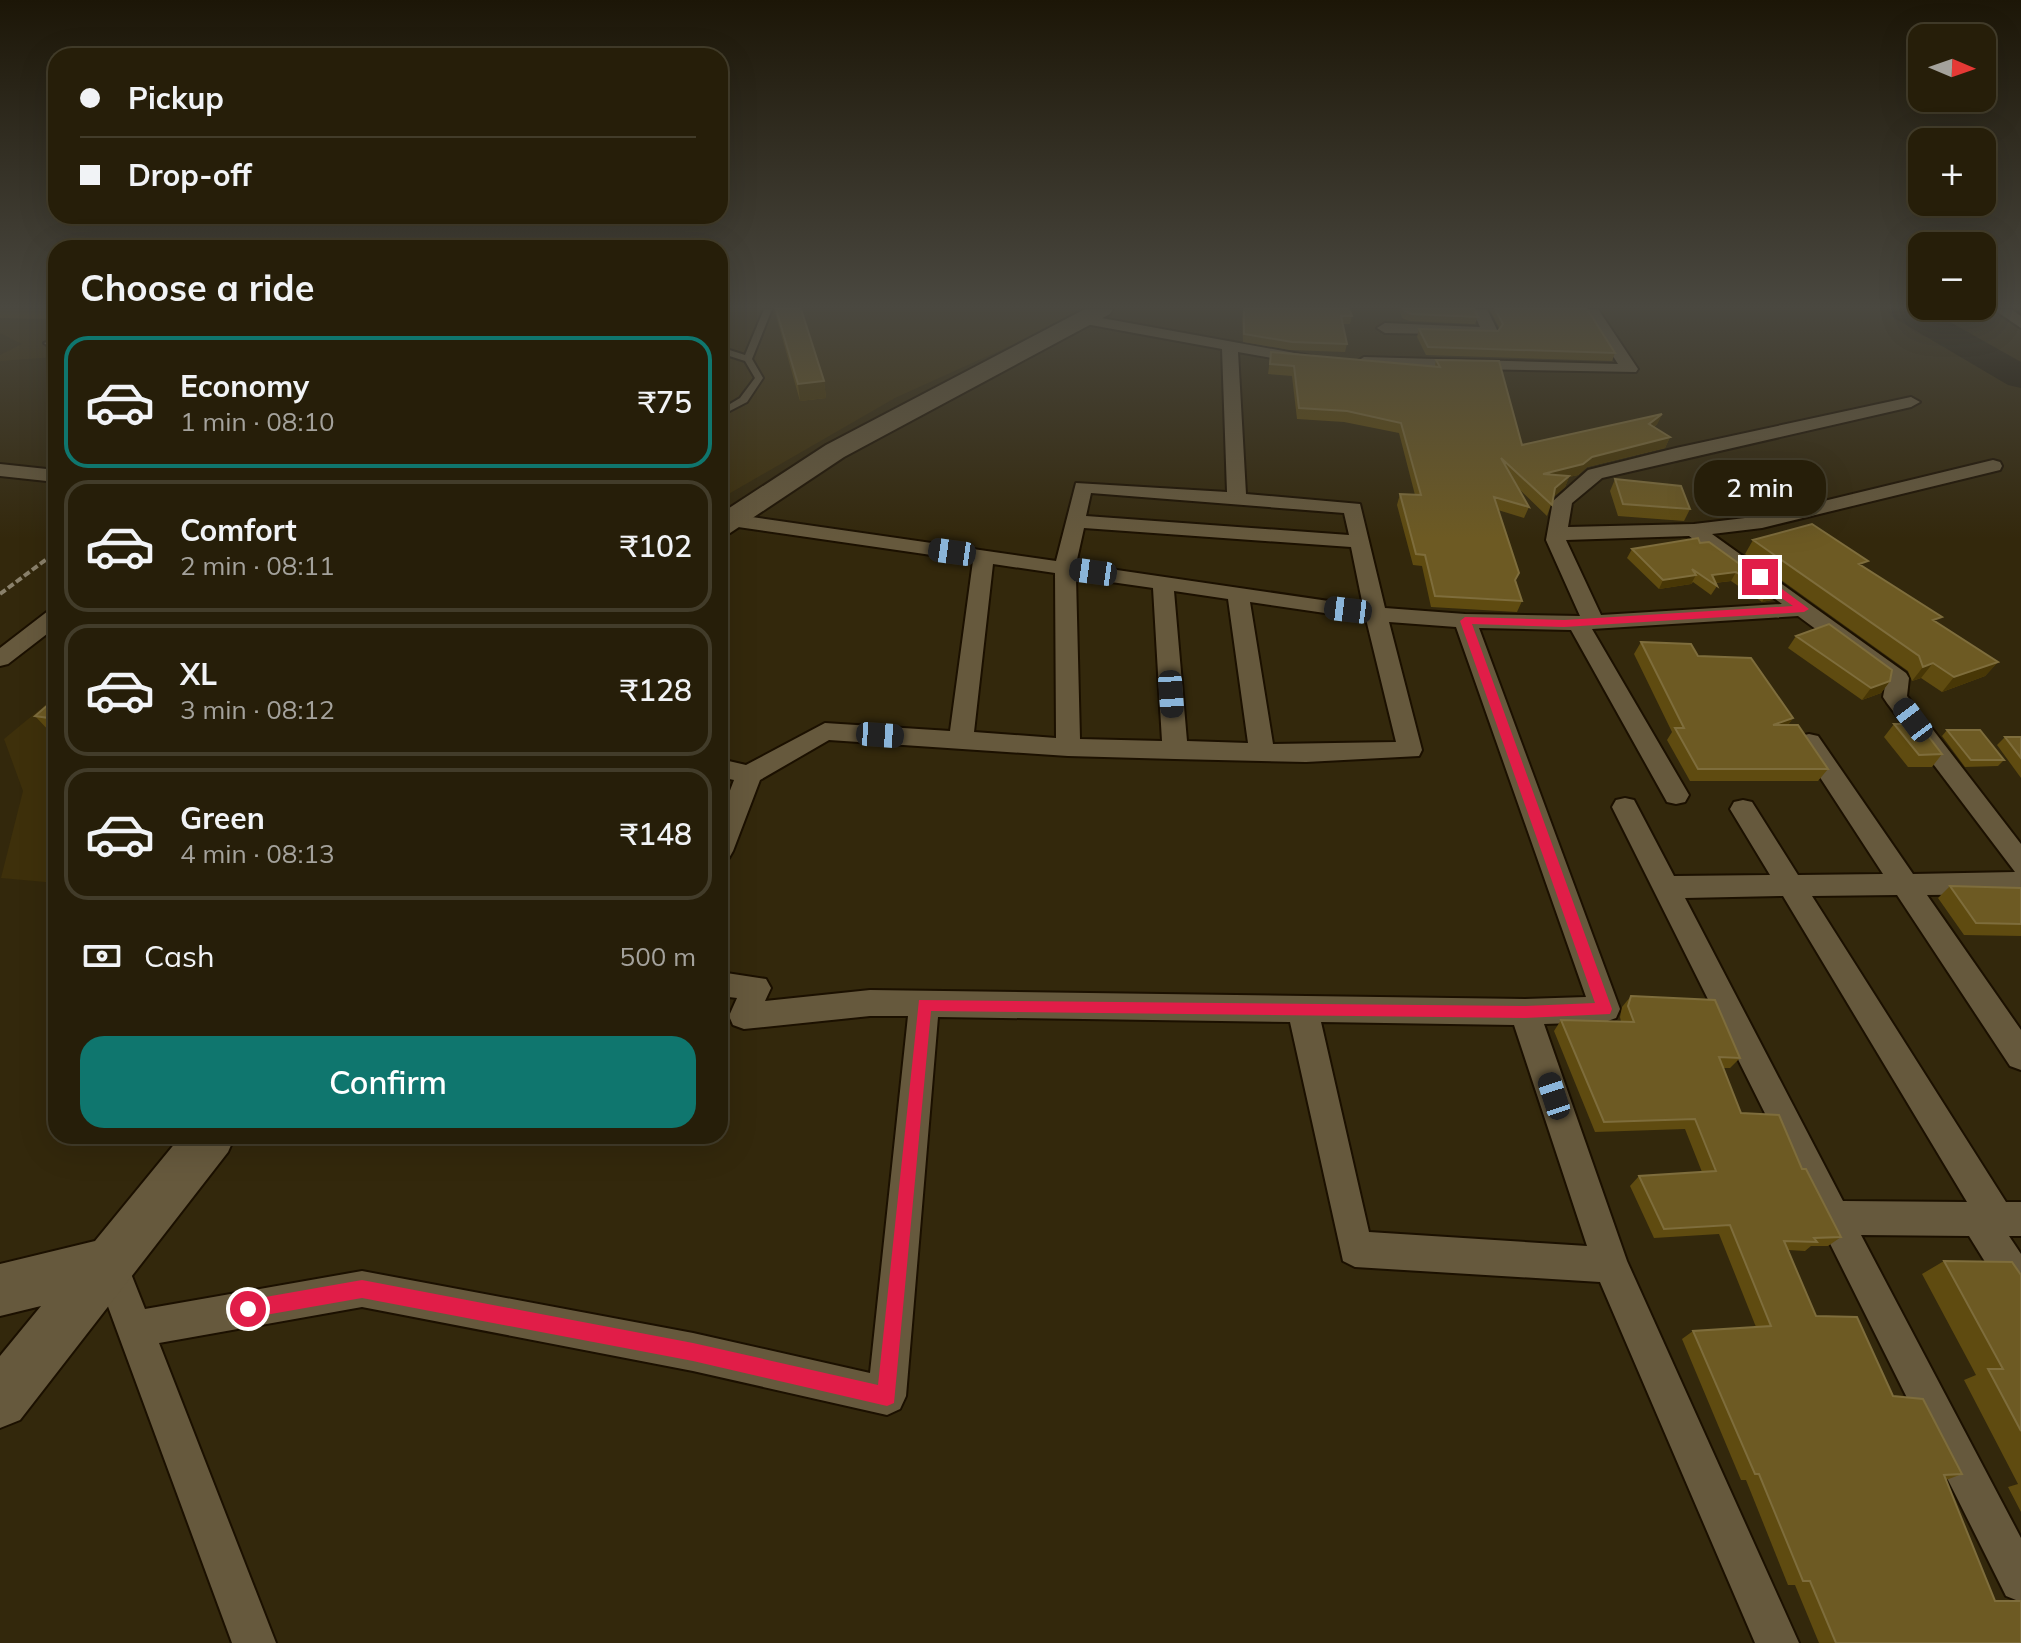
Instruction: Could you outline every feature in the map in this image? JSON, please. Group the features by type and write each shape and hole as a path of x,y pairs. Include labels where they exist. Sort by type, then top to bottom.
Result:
{"street":[{"path":"728,522 835,451 958,386"},
{"path":"1232,386 1237,499"},
{"path":"1676,795 1586,622 1556,540 1563,501 1595,474 1676,453 1911,402"},
{"path":"1557,533 1694,530 1762,522 1993,466"},
{"path":"0,470 48,475"},
{"path":"728,830 749,775 825,731 1068,747 1262,752 1410,750 1353,508 1083,487 1065,568 1068,747"},
{"path":"1075,521 1361,542"},
{"path":"728,523 984,556 1376,614 1465,621 1586,622 1804,609"},
{"path":"1694,530 1898,678 1895,697 2021,864"},
{"path":"961,740 984,556"},
{"path":"1163,583 1175,750"},
{"path":"1238,595 1262,752"},
{"path":"728,985 756,988 744,1016 870,1003 1525,1012 1605,1009 1465,621"},
{"path":"0,659 48,622"},
{"path":"1802,733 2021,1056"},
{"path":"728,770 749,775"},
{"path":"1625,807 2021,1581"},
{"path":"1743,809 1999,1219 2021,1286"},
{"path":"1666,887 2021,883"},
{"path":"134,1329 362,1289 693,1352 887,1396 924,1004"},
{"path":"1303,1010 1355,1249 1611,1265"},
{"path":"1525,1012 1611,1265 1777,1643"},
{"path":"0,1400 205,1144"},
{"path":"1833,1218 1999,1219"},
{"path":"110,1263 254,1643"},
{"path":"0,1290 110,1263"}],"lane":[{"path":"728,410 752,393 755,386"}],"path":[{"path":"0,594 48,558"}],"shaded area":[{"path":"728,386 922,386 895,398 728,494"},
{"path":"48,703 48,882 1,878 23,791 4,739"}],"building":[{"path":"1296,386 1506,386 1522,445 1662,414 1649,424 1670,437 1592,457 1583,464 1543,474 1569,476 1555,488 1552,505 1501,458 1529,507 1494,497 1519,573 1515,580 1522,601 1435,596 1425,555 1416,554 1400,494 1421,495 1401,423 1347,411 1299,408"},
{"path":"1615,479 1681,486 1690,509 1623,504"},
{"path":"1812,524 1868,561 1859,564 1942,617 1933,620 1998,662 1954,677 1933,663 1923,667 1919,656 1753,540"},
{"path":"1698,538 1700,543 1709,542 1777,591 1767,593 1736,572 1712,575 1717,586 1692,569 1696,575 1663,580 1632,549"},
{"path":"1829,624 1892,670 1890,681 1871,688 1796,636"},
{"path":"1641,642 1691,644 1698,656 1751,658 1793,718 1773,725 1798,725 1828,769 1698,769 1675,728 1684,728"},
{"path":"48,705 48,718 35,716"},
{"path":"1894,724 1919,724 1942,754 1919,755"},
{"path":"1947,730 1980,730 2004,760 1971,760"},
{"path":"2005,737 2021,737 2021,758"},
{"path":"1950,886 2021,888 2021,924 1976,923"},
{"path":"1631,996 1715,1000 1740,1058 1719,1057 1741,1113 1779,1115 1802,1169 1806,1169 1841,1237 1814,1238 1817,1242 1784,1241 1816,1316 1857,1317 1893,1396 1923,1399 1962,1474 1944,1475 1995,1601 2021,1601 2021,1643 1836,1643 1810,1581 1803,1581 1759,1474 1755,1474 1693,1331 1771,1326 1730,1225 1664,1229 1639,1176 1716,1171 1695,1119 1604,1122 1561,1020 1634,1022 1628,1006"},
{"path":"1944,1261 2012,1262 2021,1275 2021,1431 1988,1369 2003,1369"}],"route":[{"path":"248,1309 362,1289 693,1352 887,1396 924,1004 1525,1012 1605,1009 1465,621 1564,624 1804,609 1760,577"}]}
